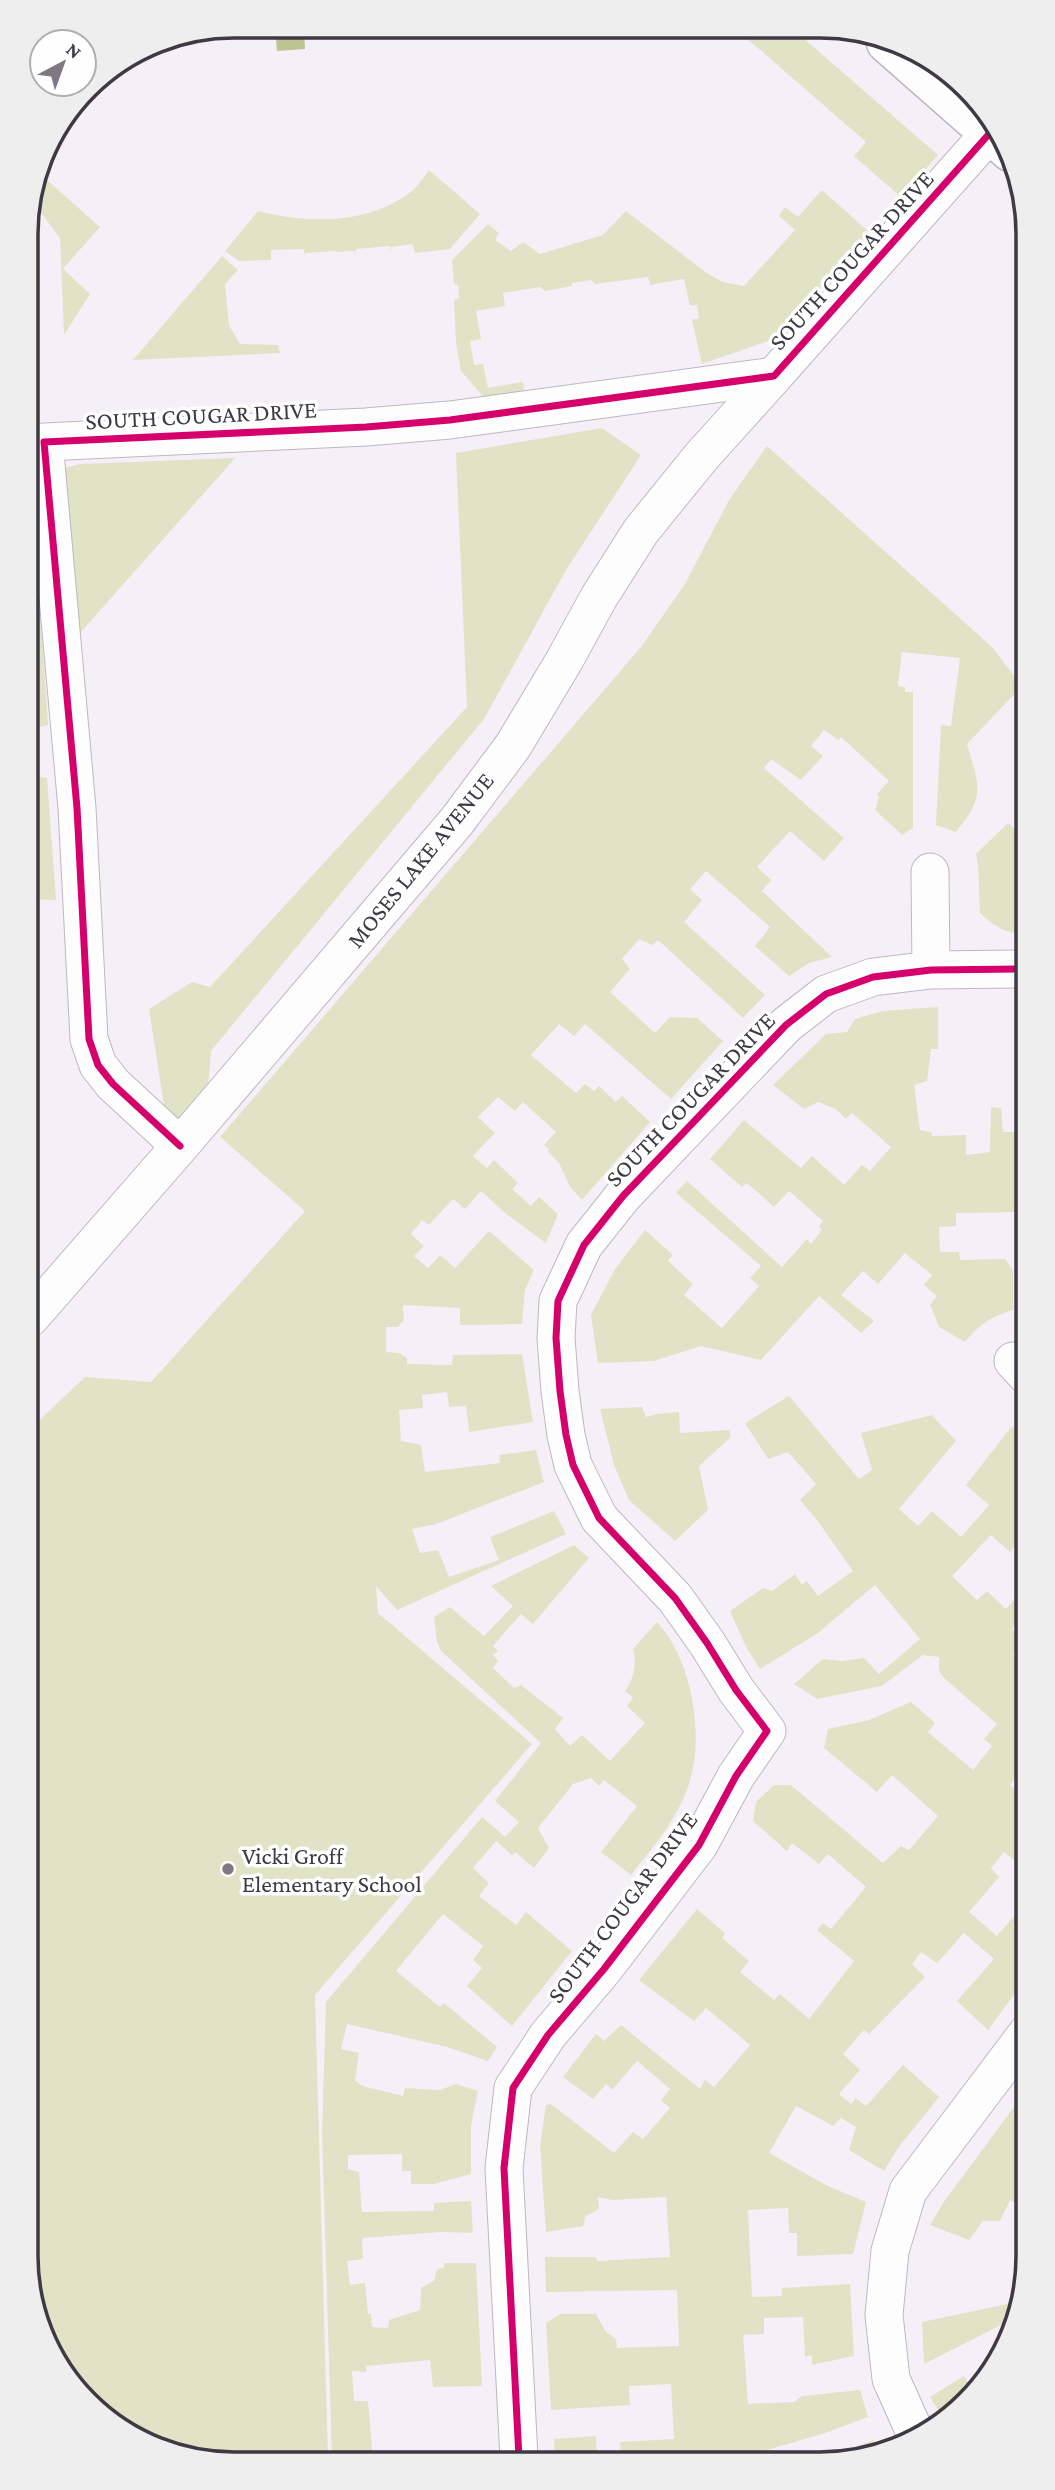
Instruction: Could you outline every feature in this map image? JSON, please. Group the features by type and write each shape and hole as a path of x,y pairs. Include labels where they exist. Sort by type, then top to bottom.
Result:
{"street":[{"path":"902,57 987,132"},
{"name":"SOUTH COUGAR DRIVE","path":"180,1146 113,1084 98,1065 89,1039 77,808 44,442 353,428 450,420 774,376 996,147"},
{"name":"MOSES LAKE AVENUE","path":"39,1308 457,821 513,746 599,597 641,531 701,457 774,376"},
{"path":"930,872 931,970"},
{"name":"SOUTH COUGAR DRIVE","path":"519,2452 504,2168 513,2088 548,2035 604,1969 699,1845 736,1776 767,1731 736,1690 675,1598 599,1518 573,1465 559,1391 556,1338 558,1301 584,1245 623,1196 786,1025 826,994 873,976 931,970 1016,969"},
{"path":"913,2428 891,2379 884,2315 890,2251 908,2191 1016,2048"}],"shaded area":[{"path":"276,39 305,39 305,49 277,51"},
{"path":"748,39 804,39 938,155 901,197 854,156 866,142"},
{"path":"429,170 480,214 450,249 415,253 413,244 391,247 391,255 390,246 356,249 356,257 355,251 305,253 305,260 304,249 271,250 271,260 239,261 225,251 258,211 297,218 338,219 357,216 395,202 414,189"},
{"path":"46,179 100,227 63,269 90,294 64,335 60,238 40,211"},
{"path":"822,190 870,233 777,338 702,364 692,320 699,318 697,305 690,306 684,279 650,285 648,277 595,284 591,280 545,291 540,287 503,293 505,306 476,311 481,339 470,341 474,365 483,364 488,388 523,382 525,395 487,401 461,371 456,343 454,300 459,298 458,285 454,284 452,260 488,224 499,233 495,240 511,251 523,242 540,254 603,235 626,211 708,274 723,282 744,286 795,230 779,216 785,207 798,217"},
{"path":"222,256 238,270 225,284 229,325 240,344 278,345 280,353 133,360"},
{"path":"602,428 641,455 566,570 484,719 211,1051 208,1087 179,1118 166,1118 149,1009 192,982 210,987 467,707 456,453"},
{"path":"767,446 992,647 1016,678 1016,692 967,744 977,781 976,799 966,820 956,832 936,825 941,725 951,726 960,658 902,652 898,686 905,687 905,692 913,692 913,828 902,835 875,810 879,797 877,794 889,781 841,737 838,740 824,730 811,746 823,756 801,780 771,759 764,768 844,838 824,861 790,831 757,867 771,880 762,891 832,957 809,963 789,976 755,946 770,927 706,871 690,889 702,900 684,922 765,995 743,1018 658,940 652,945 639,939 622,959 630,969 610,992 655,1033 670,1017 697,1018 723,1041 671,1099 585,1024 574,1036 559,1024 531,1055 576,1093 585,1084 594,1091 599,1086 616,1102 622,1096 650,1122 582,1200 570,1187 559,1163 544,1145 556,1132 523,1102 515,1111 498,1097 478,1117 495,1133 473,1156 487,1168 494,1160 518,1183 512,1189 531,1206 539,1197 558,1214 546,1243 505,1213 481,1191 465,1209 453,1199 429,1225 422,1220 411,1234 424,1246 414,1256 428,1268 440,1255 455,1268 489,1231 534,1270 525,1290 522,1324 460,1325 460,1308 403,1305 404,1320 398,1327 386,1327 386,1352 399,1353 407,1358 407,1364 452,1365 453,1355 522,1354 533,1422 469,1432 466,1406 449,1407 447,1392 422,1395 423,1408 399,1410 401,1441 421,1445 425,1472 500,1463 499,1455 536,1450 544,1482 436,1524 412,1529 420,1553 438,1550 449,1577 499,1560 490,1537 554,1511 566,1534 397,1610 376,1586 378,1613 532,1744 315,1995 328,2452 234,2452 196,2448 171,2441 125,2419 105,2403 79,2375 53,2331 40,2281 39,1420 85,1377 151,1382 305,1211 220,1137 641,647 685,584 729,500"},
{"path":"235,458 73,641 64,468 80,464"},
{"path":"39,588 48,725 39,727"},
{"path":"39,777 47,778 56,900 39,899"},
{"path":"1008,823 1016,830 1016,933 1000,928 980,913 976,854"},
{"path":"938,1007 938,1049 931,1049 927,1081 914,1085 920,1130 931,1132 932,1136 966,1135 966,1155 990,1152 991,1107 1001,1108 1003,1132 1016,1132 1016,1212 956,1213 956,1226 939,1227 940,1252 959,1252 960,1260 1005,1259 1013,1270 1013,1310 986,1322 965,1342 939,1327 930,1305 937,1296 924,1285 932,1275 905,1253 878,1284 863,1271 841,1295 874,1321 861,1333 819,1296 761,1360 701,1346 654,1361 598,1363 591,1315 615,1269 645,1230 673,1255 668,1261 693,1284 684,1295 722,1328 759,1286 750,1278 761,1266 676,1193 687,1181 782,1267 807,1239 811,1244 822,1230 819,1226 823,1221 789,1191 774,1207 747,1183 742,1187 710,1159 744,1120 801,1168 812,1156 844,1185 862,1165 870,1171 891,1147 852,1113 846,1119 836,1109 818,1102 804,1109 773,1085 826,1034 847,1032 855,1019 882,1011"},
{"path":"789,1396 859,1479 872,1470 861,1433 932,1415 956,1441 899,1509 918,1526 932,1511 961,1537 989,1505 966,1485 1012,1426 1016,1430 1016,1545 1010,1552 991,1535 952,1576 977,1600 987,1591 1006,1609 1016,1598 1016,1624 1012,1629 1016,1633 1016,1650 1013,1655 1016,1657 1016,1779 1010,1785 1016,1790 1016,1858 1014,1860 1004,1852 991,1868 999,1877 969,1912 997,1936 1016,1914 1016,1992 988,2030 957,2001 994,1959 964,1933 937,1963 921,1952 912,1964 925,1977 869,2034 864,2030 843,2054 860,2070 839,2094 851,2104 856,2098 866,2106 903,2065 939,2097 898,2148 884,2171 849,2150 856,2127 841,2118 833,2126 796,2106 769,2153 828,2186 866,2202 853,2254 797,2256 797,2233 789,2233 788,2208 748,2210 752,2297 782,2296 782,2288 850,2284 854,2356 812,2365 812,2355 805,2357 803,2317 764,2318 764,2334 743,2335 748,2404 794,2402 802,2396 860,2390 868,2417 760,2452 621,2452 620,2442 674,2439 671,2384 629,2386 630,2405 551,2410 546,2323 560,2314 596,2314 606,2332 616,2339 617,2348 679,2346 677,2290 546,2292 545,2257 596,2257 597,2261 670,2257 666,2197 612,2200 598,2197 599,2209 585,2217 583,2226 546,2232 540,2146 546,2105 551,2104 614,2153 633,2132 643,2139 670,2108 661,2100 670,2089 637,2061 612,2090 606,2084 593,2099 563,2077 596,2034 604,2041 621,2025 700,2089 705,2080 714,2087 750,2045 706,2008 694,2021 639,1980 697,1909 725,1933 722,1938 749,1961 740,1972 774,2000 780,1994 809,2019 854,1961 817,1930 823,1923 831,1929 866,1887 828,1854 819,1864 792,1843 787,1851 753,1821 756,1802 774,1785 791,1785 883,1863 901,1846 909,1850 938,1816 892,1775 877,1792 824,1748 828,1729 869,1720 911,1702 935,1723 928,1732 973,1770 992,1746 984,1739 997,1724 943,1677 939,1670 939,1657 923,1655 882,1686 817,1699 794,1684 823,1659 841,1661 864,1658 879,1674 920,1639 875,1585 818,1633 760,1669 746,1647 730,1611 763,1588 772,1591 795,1574 802,1585 807,1581 818,1596 853,1571 800,1500 816,1484 788,1452 768,1459 745,1423"},
{"path":"642,1407 646,1417 679,1412 680,1433 730,1430 730,1438 699,1466 708,1510 675,1541 629,1500 614,1465 600,1409"},
{"path":"574,1545 589,1558 533,1624 521,1614 493,1646 498,1651 493,1655 498,1661 493,1668 514,1688 521,1685 563,1718 555,1729 570,1746 582,1735 610,1761 645,1723 627,1706 633,1698 625,1691 634,1671 633,1649 657,1622 670,1639 688,1681 696,1728 692,1775 674,1817 631,1875 601,1852 637,1806 604,1780 599,1786 591,1778 573,1784 538,1828 549,1848 534,1868 515,1852 512,1855 496,1841 473,1868 489,1883 479,1896 516,1925 526,1912 572,1951 512,2026 467,1986 482,1968 473,1960 483,1946 443,1914 396,1971 440,2007 444,2003 497,2047 488,2061 447,2047 347,2024 341,2049 359,2053 355,2080 362,2086 403,2096 405,2088 440,2090 456,2084 478,2091 471,2125 471,2174 434,2184 411,2184 411,2171 402,2171 402,2154 348,2155 348,2169 359,2172 362,2212 434,2211 434,2203 471,2201 473,2233 441,2232 362,2238 363,2259 347,2261 350,2285 365,2283 372,2327 388,2328 389,2320 420,2310 421,2288 434,2281 437,2269 444,2268 444,2263 476,2263 482,2386 433,2387 430,2360 366,2366 366,2372 352,2371 354,2401 368,2401 372,2452 332,2452 322,2133 326,2002 482,1817 505,1837 519,1822 495,1801 541,1743 441,1651 434,1617 450,1607 484,1636 513,1606 491,1586"},
{"path":"1016,2104 1016,2203 1010,2200 1000,2221 983,2221 969,2240 930,2225 943,2203"},
{"path":"1010,2303 1003,2329 1001,2325 924,2364 922,2322"},
{"path":"964,2376 969,2384 939,2412 930,2397"},
{"path":"596,2436 597,2452 555,2452 554,2439"},
{"path":"874,2440 876,2444 872,2445 846,2450"}],"cycle path":[{"path":"180,1146 113,1084 98,1065 89,1039 77,808 44,442 366,427 450,420 774,376 989,134"},
{"path":"519,2452 504,2168 513,2088 548,2035 604,1969 699,1845 736,1776 767,1731 736,1690 675,1598 599,1518 573,1465 560,1391 556,1338 558,1301 584,1245 623,1196 786,1025 826,994 873,977 931,970 1016,969"}],"place":[{"name":"Vicki Groff Elementary School","path":"228,1869"}]}
